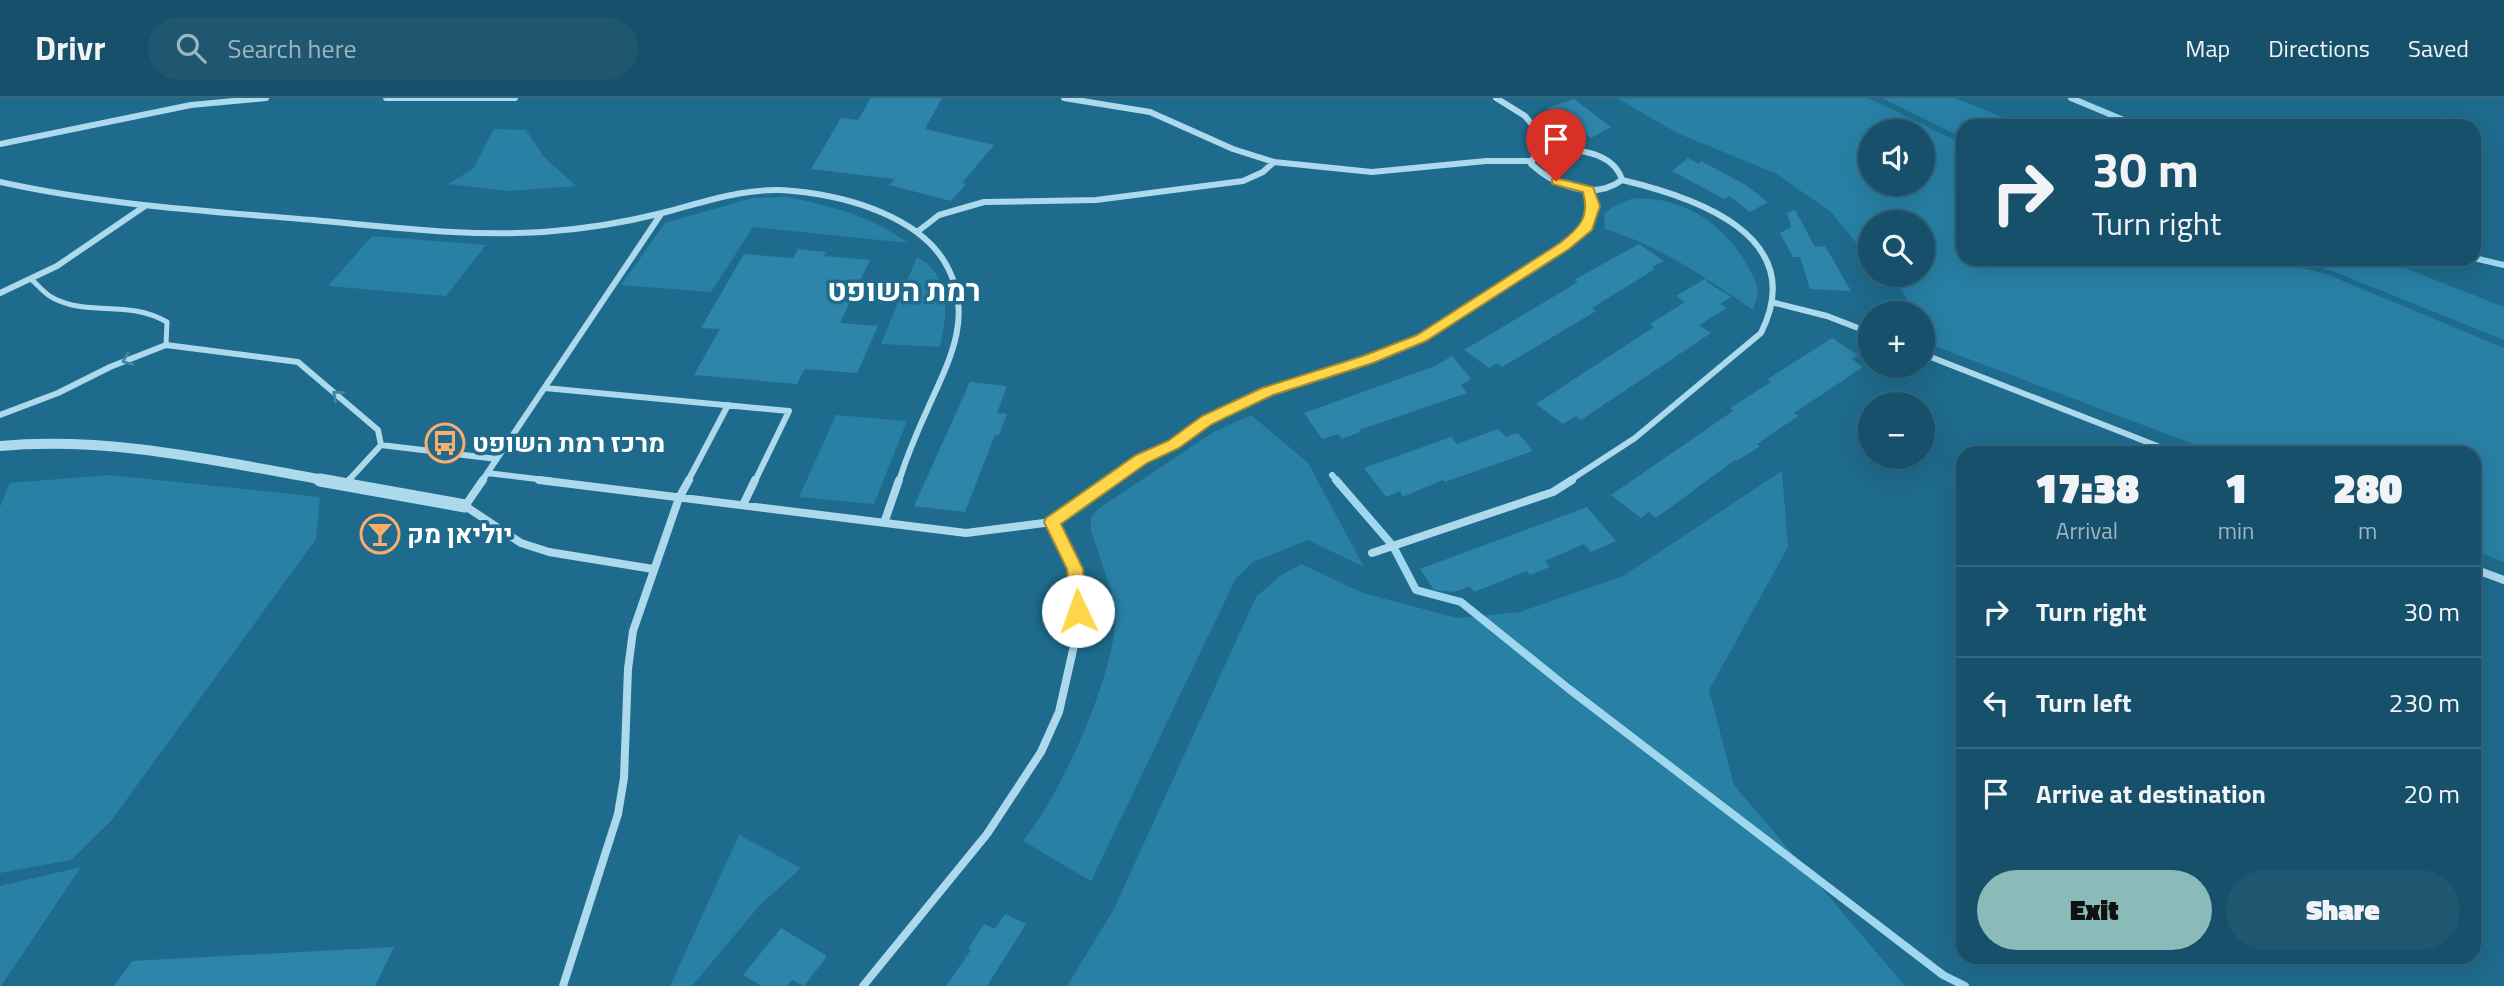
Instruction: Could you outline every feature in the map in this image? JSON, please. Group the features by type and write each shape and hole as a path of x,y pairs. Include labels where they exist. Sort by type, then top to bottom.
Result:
{"street":[{"path":"0,144 191,105 266,98"},
{"path":"386,98 515,98"},
{"path":"1064,98 1150,112 1240,152 1274,162 1372,172 1486,161 1530,161 1543,175 1588,190 1609,190 1622,180"},
{"path":"1496,98 1525,116 1551,149"},
{"path":"1372,553 1553,492 1635,438 1760,333 1770,318 1775,286 1769,269 1760,253 1736,226 1718,212 1695,201 1622,180 1616,167 1599,156 1574,150 1551,149 1535,154 1530,161"},
{"path":"917,232 939,215 966,205 1006,201 1096,200 1243,181 1263,172 1274,162"},
{"path":"0,182 34,190 145,206 509,235 593,227 661,214 728,196 773,189 817,195 895,219 917,232 936,249 949,268 959,306 959,326 955,352 925,413 884,523"},
{"path":"487,473 966,533 1052,522 1141,459 1173,444 1207,420 1268,391 1368,360 1422,338 1579,236 1588,227 1592,216 1593,206 1588,190"},
{"path":"0,293 32,279 90,246 145,206"},
{"path":"465,506 661,214"},
{"path":"32,279 52,298 69,304 141,308 154,313 167,322 166,345"},
{"path":"1774,303 1818,313 1858,328"},
{"path":"0,415 58,393 110,367 166,345 298,362 378,430 382,445"},
{"path":"1935,359 2157,446"},
{"path":"545,388 789,411 743,505"},
{"path":"563,986 618,814 624,778 628,669 633,631 679,498 728,405"},
{"path":"0,446 91,444 153,451 465,506 521,543 549,552 653,569"},
{"path":"382,445 496,459"},
{"path":"346,484 382,445"},
{"path":"863,986 987,834 1041,752 1059,712 1077,628 1078,595 1075,569 1052,522"},
{"path":"2481,572 2504,580"}],"shaded area":[{"path":"1617,98 1868,98 1911,119 1858,119 1858,196 1935,196 1935,130 1956,141 1956,266 2293,266 2326,274 2504,348 2504,562 2481,553 2481,446 2199,446 1935,346 1935,301 1908,301 1900,287 1935,287 1935,210 1858,210 1858,245 1831,212 1775,173 1677,133"},
{"path":"1882,98 1955,98 2007,119 1956,119 1956,135 1935,124 1935,119 1925,119"},
{"path":"494,129 526,130 544,157 576,186 508,191 448,184 473,169"},
{"path":"787,197 850,213 880,226 908,243 753,227 711,292 621,285 665,223 752,198"},
{"path":"1631,199 1649,199 1683,207 1699,215 1726,236 1754,277 1758,292 1753,310 1663,253 1605,229 1604,214 1614,206"},
{"path":"372,236 486,245 446,296 328,286"},
{"path":"917,257 936,274 941,285 945,322 940,347 881,344"},
{"path":"2314,266 2400,266 2504,307 2504,340"},
{"path":"836,415 907,421 874,504 799,497"},
{"path":"1251,415 1308,463 1364,567 1308,540 1253,562 1236,578 1091,881 1023,841 1054,794 1083,735 1112,645 1115,611 1091,530 1091,517 1098,509 1212,433"},
{"path":"1782,471 1788,547 1709,690 1734,785 1905,986 1067,986 1114,909 1256,597 1280,576 1301,564 1363,593 1457,618 1520,612 1623,576"},
{"path":"109,475 320,497 316,539 111,821 71,860 0,873 0,507 10,483"},
{"path":"739,835 801,868 760,905 692,986 670,986"},
{"path":"81,867 1,986 0,986 0,886"}],"building":[{"path":"871,98 942,98 925,129 994,145 962,183 966,184 951,201 889,185 895,179 811,169 841,118 858,120"},
{"path":"1574,99 1611,127 1591,138 1547,108"},
{"path":"1688,158 1699,164 1701,161 1744,184 1768,202 1750,212 1729,196 1724,199 1672,171"},
{"path":"1795,210 1815,247 1825,246 1851,291 1810,289 1800,257 1793,257 1780,233 1791,227 1787,213"},
{"path":"1639,244 1664,261 1592,308 1596,311 1502,367 1497,363 1489,368 1464,350 1578,282 1574,280"},
{"path":"798,249 826,252 824,256 870,260 840,323 878,326 857,373 805,369 797,384 694,375 720,329 701,328 744,254 793,258"},
{"path":"1707,278 1707,282 1731,297 1720,304 1727,308 1699,325 1711,333 1581,420 1576,416 1563,424 1536,404 1654,327 1650,324 1685,302 1676,296"},
{"path":"1832,338 1858,355 1852,359 1858,363 1858,370 1794,413 1798,416 1757,444 1760,446 1735,460 1656,518 1649,512 1641,518 1611,495 1733,411 1730,408 1771,382 1768,379"},
{"path":"1452,356 1471,379 1461,385 1467,393 1359,430 1360,432 1342,439 1338,434 1322,439 1304,413 1435,366"},
{"path":"970,382 1007,386 997,413 1007,414 999,435 995,435 965,512 914,506"},
{"path":"1498,429 1506,437 1518,433 1533,451 1445,482 1443,480 1402,497 1400,491 1386,497 1364,468 1451,437 1457,444"},
{"path":"1587,507 1616,541 1591,552 1584,544 1545,561 1550,567 1530,575 1527,571 1474,592 1470,586 1455,592 1434,590 1420,569"},
{"path":"1005,914 1026,924 987,986 946,986 971,950 968,949 984,924 995,929"},
{"path":"781,928 827,956 804,986 792,980 787,986 762,986 743,975"},
{"path":"394,947 375,986 114,986 132,961"}],"waterway":[{"path":"2071,98 2121,119"},
{"path":"2481,260 2504,265"},
{"path":"1332,475 1337,481"},
{"path":"1336,480 1393,546 1416,590 1461,602 1569,689 1943,975 1965,986"}],"place":[{"name":"מרכז רמת השופט","path":"445,443"},
{"name":"יוליאן מק","path":"380,534"}],"district":[{"name":"רמת השופט","path":"904,291"}],"route":[{"path":"1078,611 1075,569 1052,522 1141,459 1173,444 1207,420 1268,391 1368,360 1422,338 1565,246 1588,227 1593,206 1588,190 1556,181"}]}
